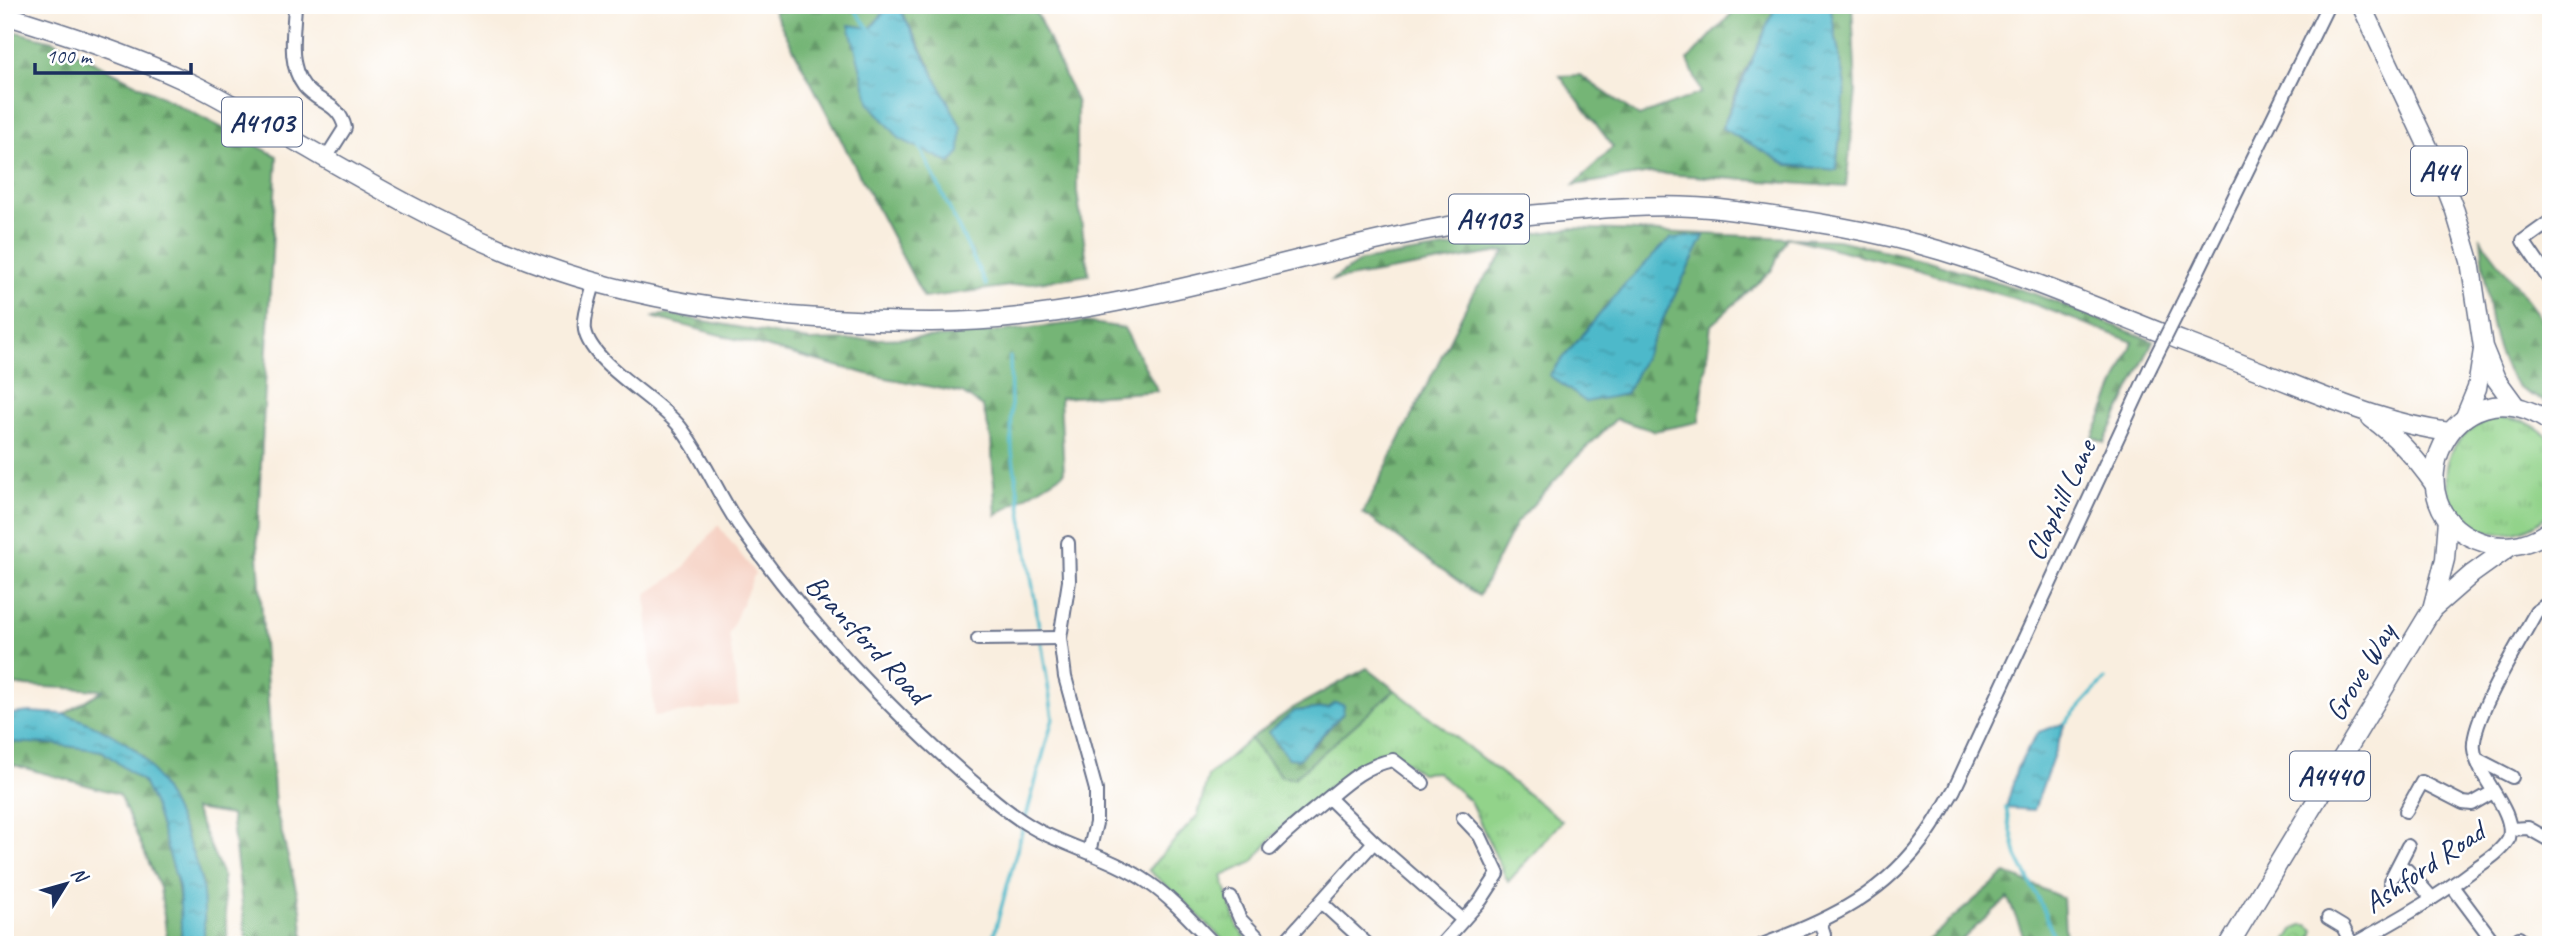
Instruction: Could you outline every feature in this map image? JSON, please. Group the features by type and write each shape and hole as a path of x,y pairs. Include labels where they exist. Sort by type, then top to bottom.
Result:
{"highway":[{"name":"A44","path":"2361,5 2438,168 2455,211 2470,261 2483,347 2496,379 2515,405"},
{"name":"A4103","path":"5,15 111,50 187,81 447,226 509,253 594,283 668,299 774,314 933,322 1006,319 1082,310 1415,232 1478,220 1620,207 1720,209 1846,227 1938,250 2026,279 2363,412 2449,432"},
{"name":"A44","path":"2465,417 2477,388 2483,347"},
{"path":"2551,423 2536,412 2515,405 2480,409 2465,417 2449,432 2437,456 2434,484 2448,519 2476,541 2493,546 2511,546 2535,540 2551,529"},
{"name":"A4103","path":"2363,412 2389,431 2413,455 2434,484"},
{"name":"Grove Way","path":"2229,945 2432,609 2445,558 2448,519"},
{"name":"Grove Way","path":"2432,609 2472,574 2511,546"}],"street":[{"path":"295,5 293,56 300,79 306,88 338,109 345,128 326,158"},
{"name":"Claphill Lane","path":"1762,945 1851,907 1878,886 1908,858 1948,800 2150,368 2328,5"},
{"path":"2551,220 2523,241 2551,282"},
{"name":"Bransford Road","path":"594,283 585,328 590,343 602,359 679,426 732,516 779,582 823,635 892,708 989,796 1039,831 1148,882 1215,945"},
{"path":"1068,543 1069,581 1060,638 1065,677 1096,790 1096,823 1088,852"},
{"path":"2512,777 2476,759 2473,747 2480,717 2536,612 2551,601"},
{"path":"978,639 1060,638"},
{"name":"Ashford Road","path":"2352,945 2452,886 2498,851 2509,838 2510,823 2476,759"},
{"path":"1270,849 1286,831 1348,781 1377,765 1394,760 1423,783"},
{"path":"2406,811 2422,782 2463,803 2472,804 2493,792"},
{"path":"1329,798 1374,842 1463,920"},
{"path":"1444,941 1481,900 1498,874 1480,836 1463,818"},
{"path":"2511,829 2528,828 2551,841"},
{"path":"1282,945 1374,842"},
{"path":"2389,881 2408,846"},
{"path":"2399,865 2407,870 2432,898"},
{"path":"2452,886 2496,945"},
{"path":"1231,898 1240,919 1265,945"},
{"path":"1321,902 1368,945"},
{"path":"2329,918 2343,927 2352,945"},
{"path":"1820,922 1824,934 1823,945"}],"shaded area":[{"path":"718,525 755,573 729,634 739,705 654,716 646,594 680,572"}],"green space":[{"path":"782,5 890,5 871,28 850,26 930,65 898,5 1029,5 1038,16 1077,103 1077,192 1089,275 924,298 772,8"},
{"path":"1729,5 1776,5 1773,21 1744,74 1722,128 1836,170 1845,87 1830,5 1852,5 1856,91 1846,187 1651,173 1574,185 1613,147 1560,76 1580,75 1639,116 1701,93 1688,60 1735,10"},
{"path":"5,29 53,41 277,156 257,540 275,806 301,909 304,945 247,945 231,815 194,809 222,873 228,945 204,945 186,837 165,792 135,749 63,715 103,690 5,685"},
{"path":"1572,228 1787,238 1772,270 1711,325 1699,422 1654,431 1616,419 1516,523 1479,596 1363,513 1473,293 1506,251 1330,281 1361,261"},
{"path":"1790,238 1838,240 1926,260 2032,293 2153,341 2104,443 2093,437 2133,342 2036,305 1915,269"},
{"path":"2481,239 2551,332 2551,405 2521,389 2508,373 2495,337 2487,296"},
{"path":"668,314 810,341 946,337 1085,322 1124,328 1158,391 1060,398 1064,473 996,515 991,439 983,407 962,393 871,375 652,317"},
{"path":"2498,418 2528,423 2551,441 2551,511 2536,524 2519,531 2493,532 2472,524 2457,509 2448,489 2447,468 2454,447 2471,429"},
{"path":"1367,668 1395,690 1294,778 1282,777 1250,739 1293,708","holes":["1327,708 1343,713 1314,745 1295,711"]},
{"path":"1395,690 1562,821 1508,882 1470,801 1437,772 1421,773 1394,753 1342,777 1275,834 1253,862 1222,876 1238,928 1252,945 1228,945 1148,870 1198,815 1208,776 1250,739 1282,777 1294,778"},
{"path":"5,742 91,748 110,756 143,783 159,815 172,860 180,906 181,942 168,944 160,888 119,794 14,765 5,765"},
{"path":"2006,873 2063,898 2066,945 2027,945 2008,898 1956,945 1921,945"},
{"path":"2308,925 2314,930 2312,937 2303,945 2284,945 2293,930"}],"water":[{"path":"890,5 898,5 961,127 960,152 950,163 900,139 870,104 849,25 871,28"},
{"path":"1776,5 1830,5 1845,87 1836,170 1788,165 1722,128"},
{"path":"1704,236 1626,394 1586,402 1549,375 1624,285 1671,238"},
{"path":"1335,703 1344,705 1343,713 1299,759 1288,758 1268,732 1295,711 1327,708"},
{"path":"30,712 62,714 89,723 127,744 144,759 176,813 199,872 204,901 204,945 182,945 179,887 154,805 143,782 102,751 52,744 5,742 5,715"},
{"path":"2065,723 2034,810 2006,808 2017,768 2038,732"}],"waterway":[{"path":"851,5 871,31"},
{"path":"919,145 986,285"},
{"path":"991,945 1053,718 1012,452 1010,357"},
{"path":"2065,723 2105,679"},
{"path":"2006,808 2017,856 2057,945"}]}
